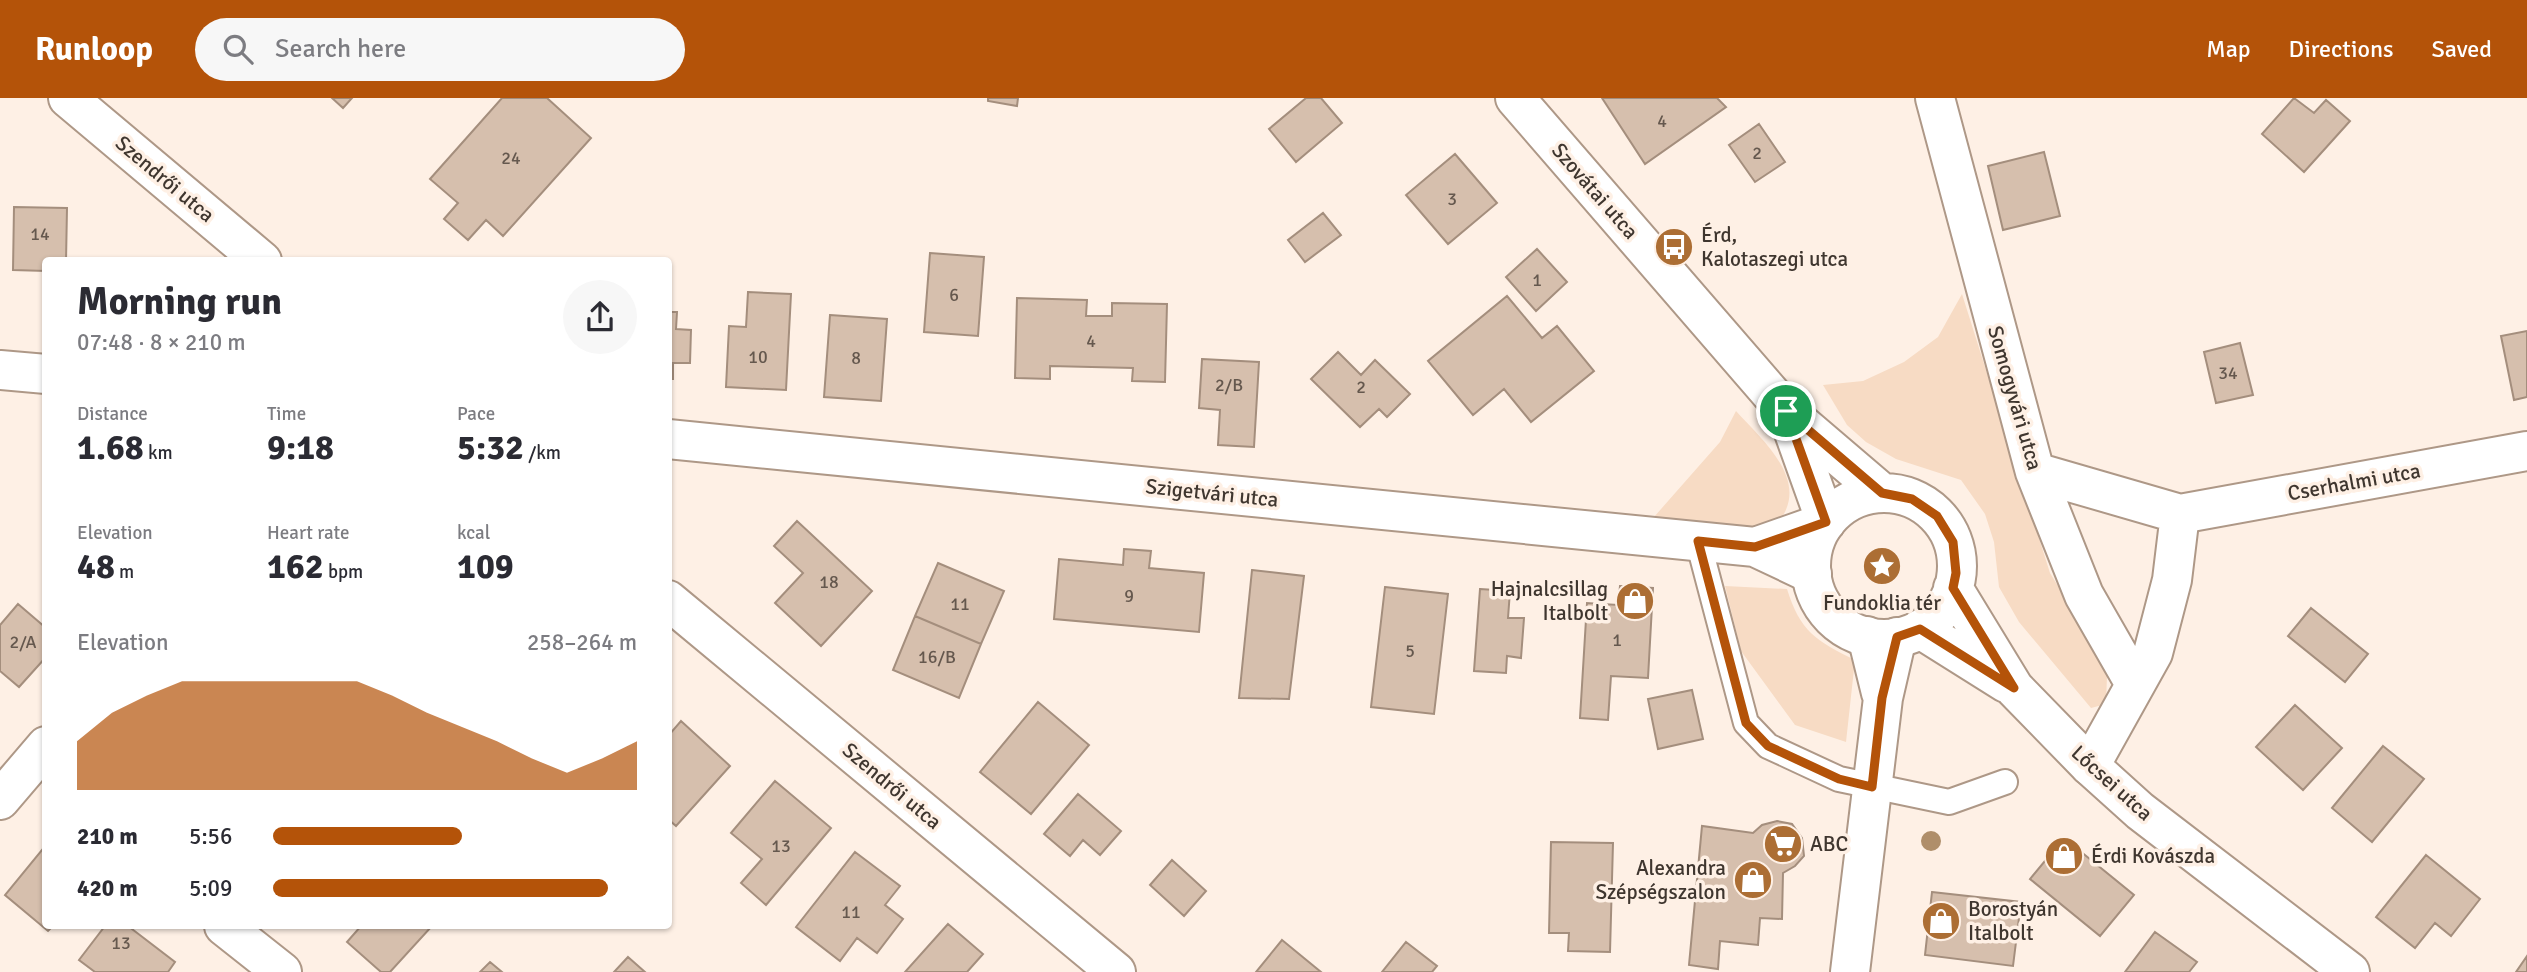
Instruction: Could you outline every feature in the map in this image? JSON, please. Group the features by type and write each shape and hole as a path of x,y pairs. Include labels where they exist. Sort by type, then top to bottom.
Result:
{"street":[{"name":"Szendrői utca","path":"68,98 257,257"},
{"name":"Szovátai utca","path":"1515,98 1786,411"},
{"name":"Somogyvári utca","path":"1935,98 2035,472 2084,595 2135,684"},
{"path":"0,370 42,374"},
{"path":"1786,411 1882,493"},
{"path":"1786,411 1826,522"},
{"name":"Szigetvári utca","path":"672,439 1755,547 1811,574"},
{"name":"Cserhalmi utca","path":"2035,472 2180,514 2517,453"},
{"path":"1882,493 1898,494 1926,506 1947,528 1956,557 1953,588 1946,604 1895,634 1853,631 1829,614 1818,595 1811,574 1814,546 1826,522 1857,498 1882,493"},
{"path":"2090,766 2152,653 2169,592 2180,514"},
{"name":"Szigetvári utca","path":"1755,547 1826,522"},
{"name":"Lőcsei utca","path":"1953,588 2014,688 2090,766 2140,811 2350,972"},
{"name":"Szendrői utca","path":"672,603 1116,972"},
{"path":"1850,972 1882,698 1895,634"},
{"name":"Lőcsei utca","path":"1895,634 2014,688"},
{"path":"0,800 39,765"},
{"path":"228,929 282,972"}],"lane":[{"path":"1698,541 1746,723 1768,746 1839,779 1949,802 2005,782"}],"shaded area":[{"path":"1962,294 2050,573 2098,651 2107,676 2106,704 2091,708 2019,622 1999,587 1994,542 1985,514 1961,480 1896,459 1866,442 1847,425 1823,385 1863,381 1904,362 1938,337"},
{"path":"1736,411 1771,450 1787,480 1789,495 1786,510 1775,526 1755,527 1654,517 1720,442"},
{"path":"1725,586 1787,589 1798,615 1811,633 1855,660 1846,742 1795,725 1741,651"}],"building":[{"path":"332,98 352,98 343,108"},
{"path":"502,98 547,98 591,138 503,236 486,220 468,240 444,219 458,203 430,179"},
{"path":"988,98 1018,98 1017,106 988,101"},
{"path":"1306,98 1321,98 1342,123 1296,162 1269,129"},
{"path":"1602,98 1717,98 1726,107 1645,164"},
{"path":"2294,98 2314,113 2326,100 2350,121 2304,172 2262,134"},
{"path":"1759,124 1785,162 1755,182 1729,145"},
{"path":"2044,152 2060,216 2003,230 1988,166"},
{"path":"1455,154 1497,203 1448,244 1406,195"},
{"path":"14,207 67,208 66,257 42,257 42,271 13,270"},
{"path":"1323,213 1341,235 1305,262 1288,240"},
{"path":"1537,249 1567,282 1536,311 1506,277"},
{"path":"930,253 984,257 978,336 924,332"},
{"path":"748,292 791,294 786,390 726,387 729,326 746,327"},
{"path":"1507,296 1542,338 1557,326 1594,371 1531,422 1504,389 1473,415 1428,361"},
{"path":"1017,298 1087,300 1086,316 1112,316 1112,303 1167,304 1165,382 1132,381 1133,368 1050,366 1050,379 1015,378"},
{"path":"672,312 677,312 676,329 691,330 690,363 673,363 673,379"},
{"path":"830,315 887,319 881,401 824,397"},
{"path":"2527,331 2527,397 2514,400 2501,336"},
{"path":"2240,343 2253,395 2216,403 2204,352"},
{"path":"1338,352 1361,375 1375,360 1410,394 1387,417 1379,409 1360,427 1311,379"},
{"path":"1202,359 1259,362 1254,447 1218,445 1220,410 1199,408"},
{"path":"797,521 872,591 821,646 775,603 803,573 774,546"},
{"path":"1124,549 1151,551 1149,568 1204,573 1199,632 1054,619 1059,559 1123,565"},
{"path":"938,563 1004,591 981,644 915,616"},
{"path":"1252,570 1304,576 1289,699 1239,698"},
{"path":"1620,586 1653,588 1648,678 1611,676 1608,720 1580,718 1587,603 1618,605"},
{"path":"1385,587 1448,594 1434,714 1371,707"},
{"path":"1480,589 1510,591 1508,618 1524,618 1521,658 1507,656 1506,673 1474,671"},
{"path":"18,604 42,625 42,661 19,687 0,671 0,625"},
{"path":"2311,608 2368,654 2345,682 2288,636"},
{"path":"915,616 981,644 959,698 893,670"},
{"path":"1692,690 1703,739 1658,749 1648,699"},
{"path":"1038,702 1089,745 1031,814 980,772"},
{"path":"2295,705 2342,748 2303,790 2256,747"},
{"path":"681,721 730,766 676,826 672,822 672,731"},
{"path":"2383,746 2424,779 2372,842 2332,808"},
{"path":"775,781 831,828 766,905 741,883 762,859 731,833"},
{"path":"1078,794 1121,831 1100,855 1083,840 1070,856 1044,834"},
{"path":"1777,821 1792,824 1802,838 1804,856 1795,866 1783,873 1782,919 1760,918 1758,945 1720,941 1718,969 1689,965 1702,826 1753,833 1762,825"},
{"path":"2064,838 2134,895 2100,936 2030,879"},
{"path":"1551,842 1613,843 1610,952 1568,951 1569,933 1549,933"},
{"path":"42,850 42,926 5,895"},
{"path":"855,852 900,886 885,905 903,919 877,953 857,938 840,961 796,927"},
{"path":"2426,855 2480,899 2451,936 2435,923 2415,948 2376,917"},
{"path":"1172,860 1206,891 1184,916 1150,885"},
{"path":"1932,892 2021,902 2013,966 1925,955"},
{"path":"948,924 983,954 967,972 905,972"},
{"path":"103,929 132,929 175,962 168,972 95,972 79,960"},
{"path":"358,929 429,929 390,972 381,972 347,942"},
{"path":"2155,932 2197,962 2189,972 2125,972"},
{"path":"1282,940 1321,972 1256,972"},
{"path":"1406,942 1437,966 1432,972 1382,972"},
{"path":"2527,956 2527,972 2516,972"},
{"path":"628,957 645,972 614,972"},
{"path":"490,962 502,972 480,972"}],"place":[{"name":"Érd, Kalotaszegi utca","path":"1674,247"},
{"name":"Fundoklia tér","path":"1882,566"},
{"name":"Hajnalcsillag Italbolt","path":"1635,601"},
{"name":"ABC","path":"1783,844"},
{"name":"Érdi Kovászda","path":"2064,856"},
{"name":"Alexandra Szépségszalon","path":"1753,880"},
{"name":"Borostyán Italbolt","path":"1941,921"}],"route":[{"path":"1786,411 1882,493 1898,494 1926,506 1947,528 1956,557 1953,588 2014,688 1920,629 1897,637 1882,698 1872,787 1839,779 1768,746 1746,723 1722,641 1698,541 1755,547 1826,522 1786,411"}]}
